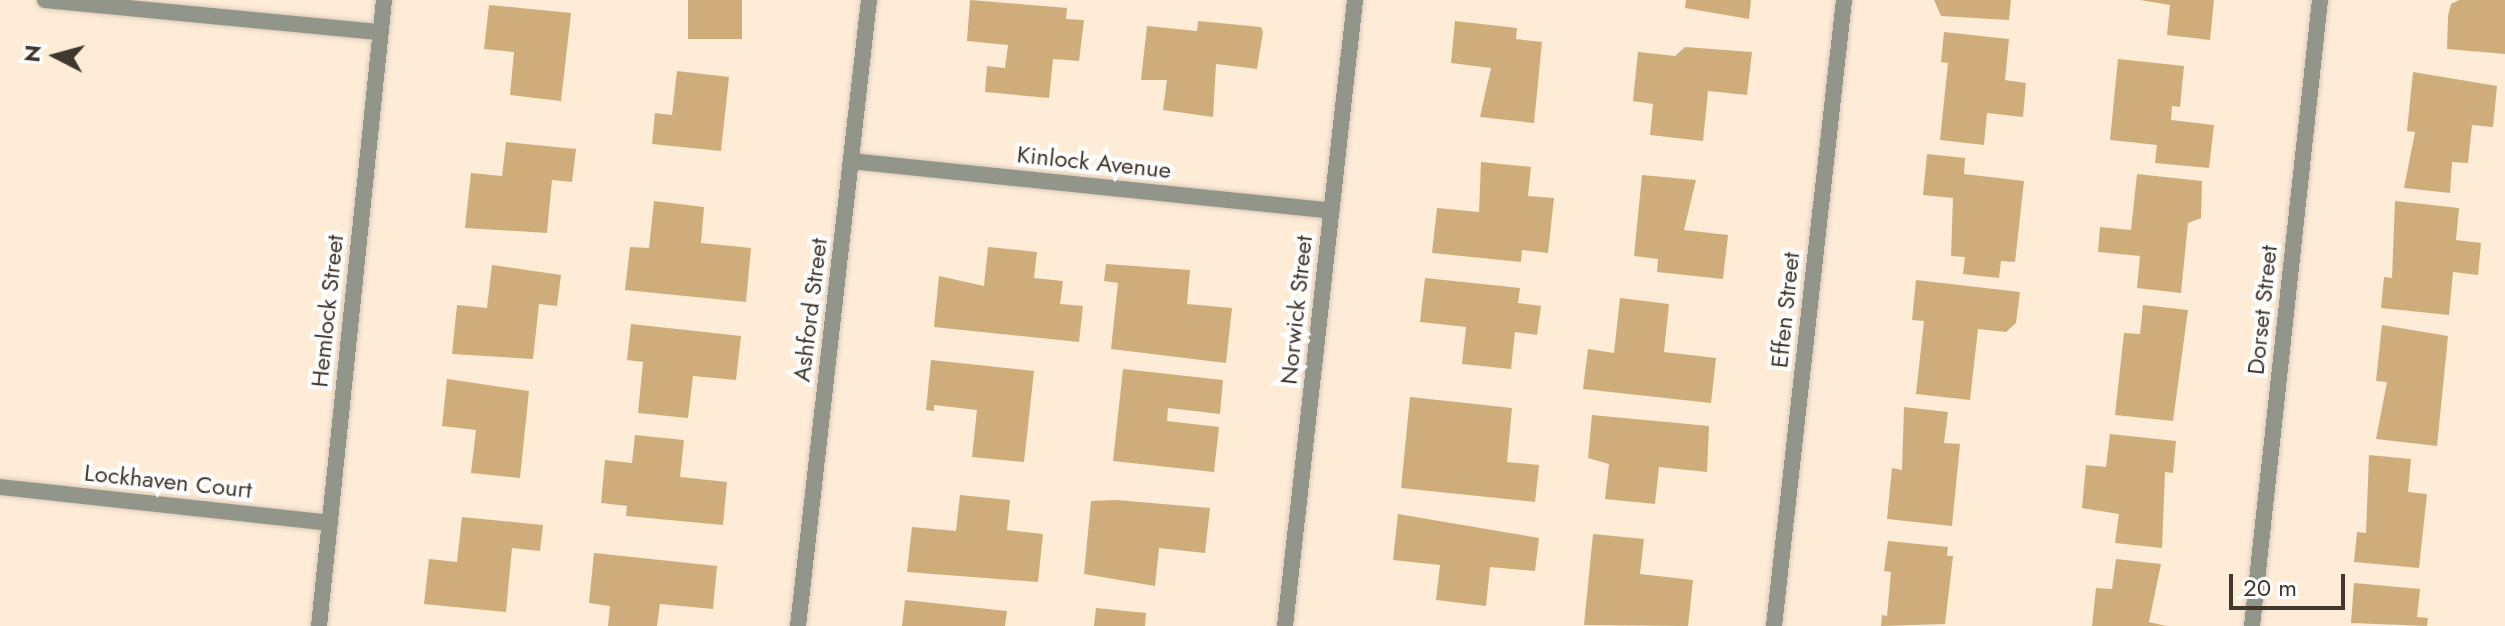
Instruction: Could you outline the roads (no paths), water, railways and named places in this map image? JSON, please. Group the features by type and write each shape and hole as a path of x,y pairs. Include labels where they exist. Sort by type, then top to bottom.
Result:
{"street":[{"path":"45,0 380,32"},
{"name":"Hemlock Street","path":"319,626 384,0"},
{"name":"Ashford Street","path":"798,626 869,0"},
{"name":"Norwick Street","path":"1285,626 1355,0"},
{"name":"Effen Street","path":"1774,626 1844,0"},
{"name":"Dorset Street","path":"2252,626 2320,0"},
{"name":"Kinlock Avenue","path":"851,161 1331,211"},
{"name":"Lockhaven Court","path":"0,487 330,523"}]}
